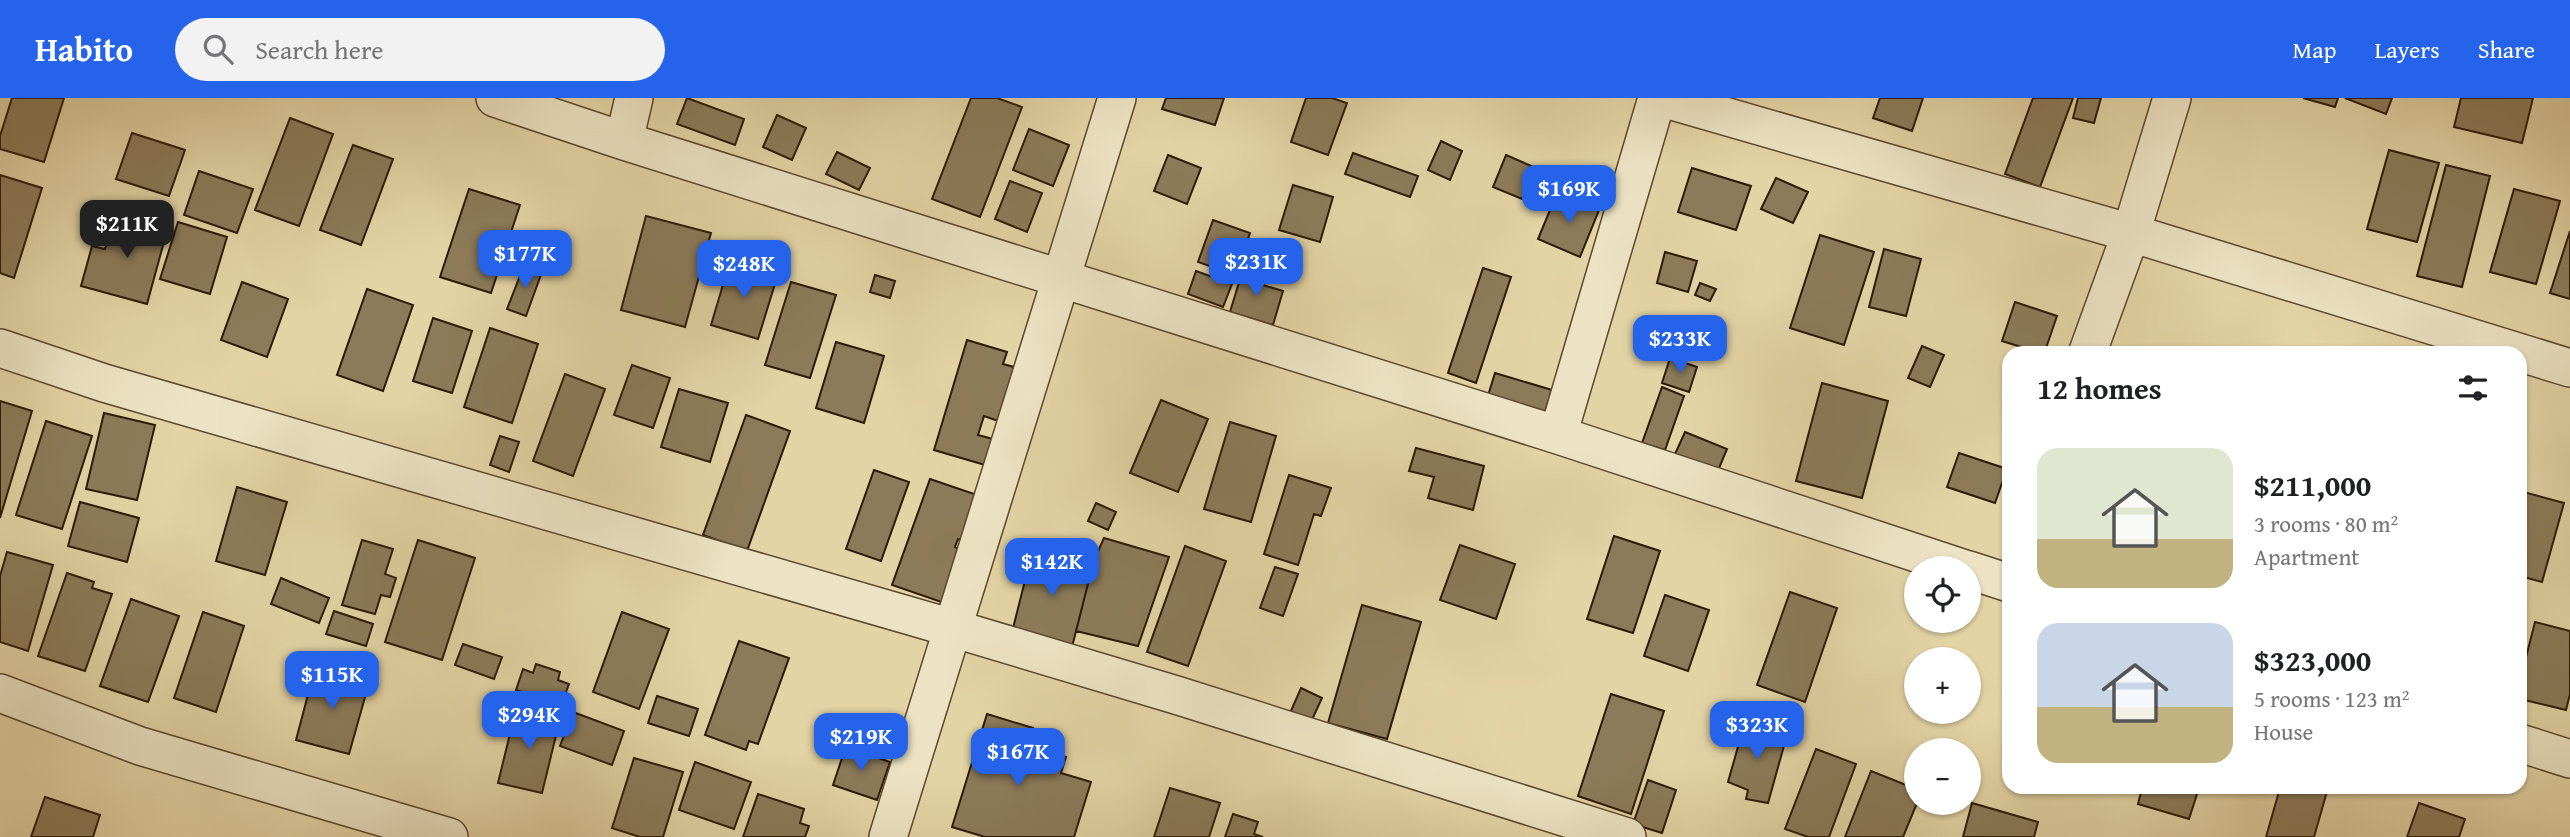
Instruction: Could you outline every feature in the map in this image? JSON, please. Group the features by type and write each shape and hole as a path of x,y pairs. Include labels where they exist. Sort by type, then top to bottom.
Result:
{"street":[{"path":"495,98 1991,573"},
{"path":"624,141 634,98"},
{"path":"888,837 1117,98"},
{"path":"1558,435 1660,98 2131,233 2498,346"},
{"path":"2090,346 2131,233 2172,98"},
{"path":"0,348 117,387 952,628 1627,837"},
{"path":"2527,355 2570,368"},
{"path":"0,693 140,746 449,837"},
{"path":"2527,745 2570,759"}],"building":[{"path":"12,98 64,98 44,162 0,149 0,136"},
{"path":"687,98 744,119 735,145 677,124"},
{"path":"971,98 997,98 1022,107 980,217 932,199"},
{"path":"1166,98 1224,98 1215,125 1162,109"},
{"path":"1306,98 1332,98 1347,103 1328,155 1291,142"},
{"path":"1880,98 1923,98 1912,131 1873,118"},
{"path":"2033,98 2073,98 2040,187 2005,174"},
{"path":"2078,98 2101,98 2094,123 2073,118"},
{"path":"2303,98 2338,98 2335,107"},
{"path":"2345,98 2392,98 2386,114"},
{"path":"2461,98 2533,98 2522,143 2454,127"},
{"path":"777,115 806,128 792,160 763,147"},
{"path":"290,118 333,134 299,226 255,210"},
{"path":"1029,129 1069,145 1053,186 1013,170"},
{"path":"132,133 185,150 169,196 116,179"},
{"path":"1441,141 1462,151 1450,180 1428,170"},
{"path":"353,145 393,159 361,245 320,230"},
{"path":"2389,150 2439,163 2417,242 2367,229"},
{"path":"837,152 870,168 859,190 826,174"},
{"path":"1353,153 1418,176 1410,197 1345,174"},
{"path":"1168,155 1201,168 1187,204 1154,191"},
{"path":"1506,155 1536,168 1522,199 1493,187"},
{"path":"2446,165 2490,176 2462,287 2417,276"},
{"path":"1692,168 1751,186 1736,230 1678,212"},
{"path":"199,171 253,189 237,233 184,215"},
{"path":"0,175 42,188 14,278 0,273"},
{"path":"1776,178 1808,192 1793,223 1761,209"},
{"path":"1010,181 1042,193 1027,232 995,219"},
{"path":"1293,185 1333,197 1320,242 1279,230"},
{"path":"469,189 520,205 491,293 440,277"},
{"path":"2514,189 2560,201 2536,284 2490,272"},
{"path":"1557,193 1599,210 1580,257 1538,239"},
{"path":"116,213 168,227 147,304 81,286 92,246 105,249"},
{"path":"646,216 711,233 685,327 621,310"},
{"path":"1213,220 1250,233 1235,275 1198,262"},
{"path":"178,222 227,237 210,294 160,279"},
{"path":"2570,231 2570,299 2550,293"},
{"path":"1820,235 1874,252 1844,345 1790,328"},
{"path":"1884,249 1921,259 1906,316 1869,307"},
{"path":"1665,252 1697,261 1688,292 1657,283"},
{"path":"730,261 778,274 758,339 711,325"},
{"path":"525,263 543,269 526,316 507,309"},
{"path":"1483,268 1511,277 1476,383 1448,373"},
{"path":"1243,269 1266,276 1263,285 1283,291 1273,325 1230,312"},
{"path":"1196,271 1232,284 1223,307 1188,294"},
{"path":"875,275 895,281 890,298 870,292"},
{"path":"242,282 288,299 267,357 221,340"},
{"path":"791,282 836,295 810,378 765,365"},
{"path":"1700,283 1716,289 1710,301 1695,295"},
{"path":"367,289 413,305 383,391 337,375"},
{"path":"2015,302 2057,316 2047,346 2018,346 2002,341"},
{"path":"433,318 472,331 452,393 413,381"},
{"path":"490,328 538,344 512,423 464,407"},
{"path":"967,340 1007,352 1003,364 1014,367 998,421 984,416 978,435 993,439 985,465 934,450"},
{"path":"836,342 884,356 864,423 816,408"},
{"path":"1922,346 1944,355 1930,387 1908,378"},
{"path":"1670,358 1697,367 1689,392 1662,383"},
{"path":"632,365 670,378 653,428 614,415"},
{"path":"1495,373 1552,390 1543,418 1486,402"},
{"path":"565,374 605,389 573,476 533,461"},
{"path":"1822,383 1888,401 1862,498 1796,481"},
{"path":"1662,387 1684,396 1665,450 1642,443"},
{"path":"679,389 728,403 710,462 661,447"},
{"path":"1161,400 1208,419 1178,492 1130,473"},
{"path":"0,401 32,411 0,518"},
{"path":"104,413 155,425 137,500 86,489"},
{"path":"746,415 790,431 747,551 703,535"},
{"path":"46,421 92,436 62,529 16,515"},
{"path":"1230,422 1276,436 1251,522 1204,509"},
{"path":"1685,432 1727,449 1717,473 1675,454"},
{"path":"500,436 519,442 509,472 490,465"},
{"path":"1416,448 1484,466 1473,510 1428,498 1434,477 1409,471"},
{"path":"1959,453 2002,467 2002,483 1995,503 1947,487"},
{"path":"874,470 909,482 881,561 846,549"},
{"path":"1289,475 1331,488 1321,516 1314,514 1298,565 1264,554"},
{"path":"930,479 989,499 973,544 958,539 955,547 967,557 950,605 892,585"},
{"path":"237,487 287,502 265,575 216,561"},
{"path":"2527,493 2564,503 2542,582 2527,578"},
{"path":"80,502 139,518 127,562 68,546"},
{"path":"1096,503 1116,512 1108,530 1088,521"},
{"path":"1614,536 1660,551 1633,633 1587,619"},
{"path":"1104,538 1169,557 1138,646 1076,631 1094,560"},
{"path":"362,540 393,549 385,574 396,578 390,597 381,595 375,614 342,605"},
{"path":"418,540 475,558 442,660 385,642"},
{"path":"1034,545 1094,560 1071,651 1011,636"},
{"path":"1460,545 1515,564 1496,619 1440,600"},
{"path":"1185,546 1226,561 1188,666 1147,652"},
{"path":"7,552 53,565 28,651 0,642 0,576"},
{"path":"1275,567 1298,574 1283,616 1260,608"},
{"path":"67,573 94,582 92,588 112,594 85,671 38,656"},
{"path":"281,578 329,598 319,623 271,604"},
{"path":"1790,592 1837,608 1805,702 1757,685"},
{"path":"1665,595 1709,610 1688,671 1644,656"},
{"path":"131,599 179,616 148,702 100,686"},
{"path":"1362,605 1421,622 1387,739 1328,723"},
{"path":"334,611 373,624 366,646 326,634"},
{"path":"203,612 244,626 216,712 174,698"},
{"path":"622,612 669,629 639,709 593,692"},
{"path":"2535,622 2570,631 2570,694 2566,710 2527,701 2527,653"},
{"path":"739,641 789,658 758,744 749,741 746,750 705,735"},
{"path":"463,644 502,657 494,679 455,665"},
{"path":"536,664 560,672 558,680 569,684 561,705 516,690 523,669 533,673"},
{"path":"315,668 369,683 349,754 296,740"},
{"path":"1301,688 1322,698 1311,722 1290,713"},
{"path":"1611,694 1664,711 1631,814 1578,796"},
{"path":"657,696 698,709 689,736 648,723"},
{"path":"516,709 560,719 542,793 498,783"},
{"path":"573,712 624,731 612,765 560,746"},
{"path":"987,714 1033,728 1027,745 1066,757 1061,773 1091,782 1074,837 985,837 952,827"},
{"path":"1745,722 1787,735 1768,803 1746,799 1748,790 1728,782"},
{"path":"846,746 890,762 877,800 833,785"},
{"path":"1816,749 1856,764 1829,837 1808,837 1785,829"},
{"path":"634,758 683,772 663,837 640,837 612,828"},
{"path":"695,762 751,782 734,829 679,810"},
{"path":"1871,771 1904,784 1904,815 1912,815 1903,837 1845,837"},
{"path":"1648,780 1676,790 1662,833 1633,824"},
{"path":"1170,788 1220,803 1209,837 1154,837"},
{"path":"758,794 804,809 800,823 809,826 805,837 743,837"},
{"path":"2140,794 2197,794 2189,819 2138,804"},
{"path":"2278,794 2326,794 2314,837 2266,837"},
{"path":"45,797 100,815 93,837 31,837"},
{"path":"2419,803 2465,819 2459,837 2407,837"},
{"path":"1981,806 2038,822 2034,837 1963,837 1969,815 1981,815"},
{"path":"1233,814 1258,822 1254,834 1263,837 1225,837"}]}
